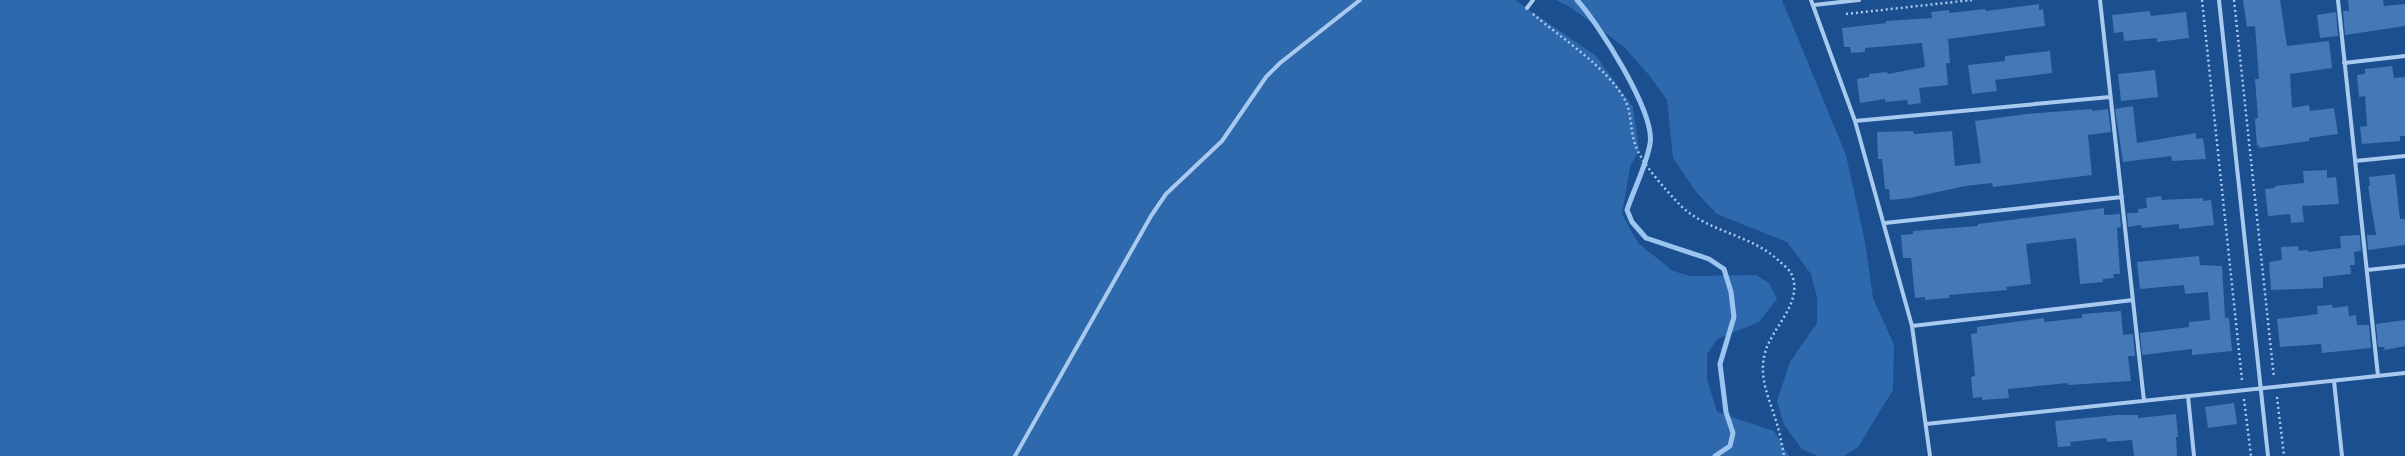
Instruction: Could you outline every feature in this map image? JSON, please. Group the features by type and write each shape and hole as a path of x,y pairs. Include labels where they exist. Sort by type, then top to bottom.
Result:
{"street":[{"path":"1015,456 1151,216 1166,194 1222,141 1266,77 1280,62 1360,0"},
{"path":"1527,8 1533,0"},
{"path":"1811,0 1855,121 1885,223 1912,326 1930,456"},
{"path":"1814,5 1859,0"},
{"path":"2100,0 2144,401"},
{"path":"2219,0 2259,389 2268,456"},
{"path":"2338,0 2378,376"},
{"path":"2344,63 2405,56"},
{"path":"1855,121 2110,98"},
{"path":"2355,161 2405,156"},
{"path":"1885,223 2122,198"},
{"path":"2367,270 2405,266"},
{"path":"1912,326 2133,300"},
{"path":"1926,424 2405,373"},
{"path":"2334,381 2342,456"},
{"path":"2188,396 2194,456"}],"path":[{"path":"1846,14 1972,0"},
{"path":"2202,0 2251,456"},
{"path":"2234,0 2275,387 2284,456"},
{"path":"1527,8 1609,78 1616,86 1625,101 1635,145 1640,156 1680,205 1699,220 1766,249 1791,273 1794,286 1794,298 1765,352 1763,371 1763,378 1777,425 1784,456"}],"shaded area":[{"path":"0,0 1515,0 1596,56 1633,107 1639,150 1630,167 1622,214 1638,243 1673,271 1690,276 1756,275 1769,283 1777,299 1759,322 1717,339 1707,354 1707,379 1717,412 1774,431 1789,456 0,456"},
{"path":"1556,0 1782,0 1846,155 1865,242 1873,298 1894,345 1893,390 1858,447 1844,456 1818,456 1802,449 1784,425 1777,401 1790,362 1817,323 1817,298 1811,274 1787,242 1717,214 1696,192 1673,158 1667,100 1649,75 1623,46 1570,7"}],"building":[{"path":"2243,0 2280,0 2287,46 2329,41 2332,68 2290,74 2292,108 2309,105 2310,111 2334,108 2338,134 2309,138 2309,141 2259,148 2259,145 2257,146 2255,119 2258,118 2255,79 2259,79 2255,26 2247,27"},
{"path":"2348,0 2383,0 2384,6 2405,4 2405,26 2345,35 2343,11 2349,11"},
{"path":"2039,4 2039,10 2043,9 2045,26 1948,39 1950,63 1946,63 1948,85 1919,88 1921,103 1908,105 1907,100 1885,102 1885,99 1860,103 1857,79 1869,77 1869,74 1887,72 1888,74 1925,67 1922,43 1865,48 1865,52 1851,53 1850,47 1844,47 1842,28 1886,23 1886,21 1932,18 1931,12 1949,10 1949,13 1985,9 1986,11"},
{"path":"2150,11 2151,16 2186,12 2189,38 2157,42 2157,38 2124,41 2123,32 2114,33 2112,15"},
{"path":"2336,12 2338,36 2320,38 2317,15"},
{"path":"2050,51 2052,73 1995,80 1997,91 1972,94 1968,65 2005,61 2005,56"},
{"path":"2392,66 2394,78 2405,77 2405,136 2400,136 2400,141 2362,144 2360,127 2367,126 2365,96 2359,97 2357,75 2365,74 2365,69"},
{"path":"2155,70 2158,97 2121,101 2118,74"},
{"path":"2133,106 2137,143 2196,133 2196,139 2203,138 2206,159 2172,161 2171,156 2123,162 2115,109"},
{"path":"2092,109 2092,111 2108,109 2111,132 2088,135 2092,175 1993,187 1992,183 1965,186 1910,198 1890,200 1889,189 1885,189 1882,159 1878,159 1877,132 1913,131 1914,134 1952,131 1955,166 1981,163 1975,121 2026,114"},
{"path":"2327,170 2327,178 2336,177 2339,204 2302,206 2304,222 2291,223 2290,214 2268,216 2265,189 2275,188 2275,186 2304,183 2303,171"},
{"path":"2395,174 2400,219 2405,219 2405,245 2368,250 2367,235 2376,235 2368,186 2370,186 2369,177"},
{"path":"2161,196 2162,200 2203,198 2203,201 2211,200 2214,225 2179,229 2179,224 2142,228 2141,225 2128,227 2127,213 2138,213 2138,209 2147,208 2146,198"},
{"path":"2104,208 2104,215 2120,214 2121,227 2117,228 2120,274 2113,274 2114,278 2103,279 2103,282 2080,284 2076,238 2026,244 2031,284 2006,287 2007,290 1949,295 1949,298 1925,300 1925,297 1915,298 1911,258 1903,258 1901,235 1913,234 1913,231 1978,226 1978,224"},
{"path":"2360,235 2361,251 2354,252 2355,265 2350,265 2351,274 2323,277 2323,288 2271,290 2269,262 2282,260 2281,247 2298,246 2299,251 2308,250 2308,252 2341,248 2340,236"},
{"path":"2199,256 2200,265 2222,266 2225,318 2229,318 2232,351 2192,355 2192,349 2142,355 2140,333 2189,327 2189,322 2210,320 2208,292 2185,294 2184,285 2140,289 2137,262"},
{"path":"2332,305 2333,308 2348,306 2349,316 2356,315 2357,325 2369,325 2371,348 2322,353 2321,344 2280,347 2277,319 2318,314 2317,306"},
{"path":"2121,311 2123,335 2133,334 2135,356 2128,356 2131,381 2068,385 2068,383 2008,389 2009,398 1982,400 1982,397 1973,398 1971,377 1975,376 1971,334 1977,333 1977,327 2044,318 2044,322 2082,318 2082,314"},
{"path":"2405,320 2405,346 2385,350 2384,347 2378,347 2376,324"},
{"path":"2234,403 2237,424 2208,428 2205,407"},
{"path":"2176,414 2178,437 2176,437 2177,456 2134,456 2132,440 2107,442 2106,438 2070,442 2071,446 2058,447 2055,421 2117,415 2138,415 2138,418"}],"waterway":[{"path":"1577,0 1611,47 1624,69 1644,112 1649,130 1650,144 1648,152 1627,210 1632,222 1646,238 1709,259 1724,269 1731,292 1734,317 1720,364 1726,412 1733,433 1730,446 1715,456"}]}
